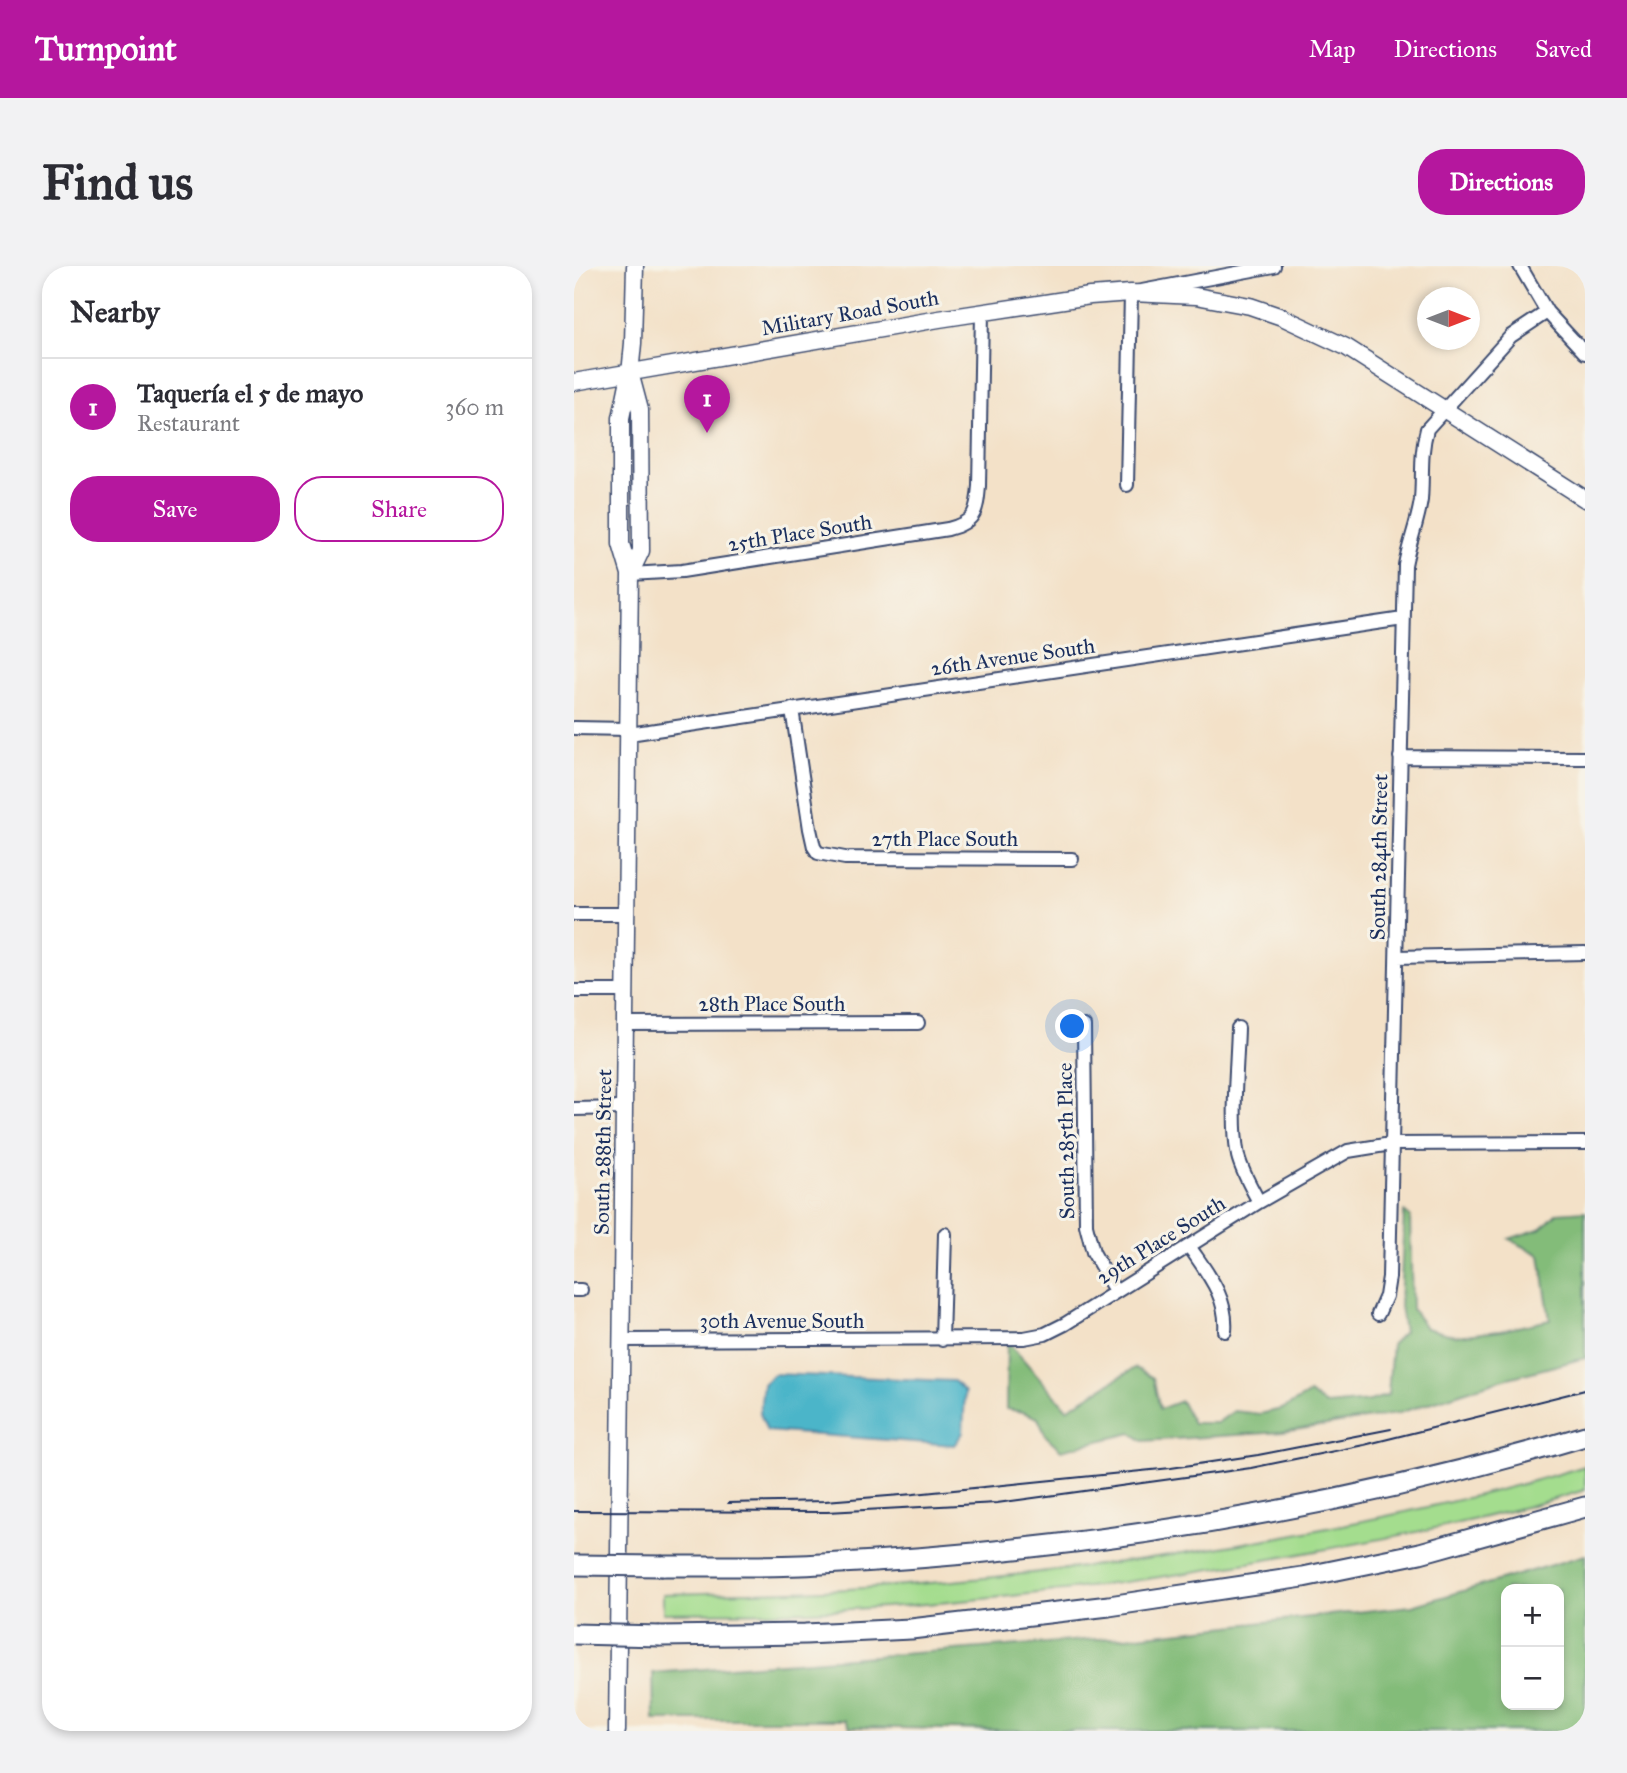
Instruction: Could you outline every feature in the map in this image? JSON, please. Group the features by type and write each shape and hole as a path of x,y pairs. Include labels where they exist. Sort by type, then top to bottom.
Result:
{"highway":[{"path":"574,1565 832,1564 946,1556 1082,1541 1247,1517 1389,1489 1509,1459 1585,1436"},
{"path":"574,1634 805,1634 911,1629 1123,1604 1303,1577 1420,1553 1585,1507"}],"main road":[{"name":"South 288th Street","path":"617,1731 631,574 621,544 621,418 631,374 634,342 635,266"},
{"name":"Military Road South","path":"574,382 631,374 663,365 1090,296 1131,293 1196,296 1250,306 1346,347 1585,499"}],"street":[{"path":"1127,485 1131,293 1275,266"},
{"path":"1520,266 1547,312 1585,353"},
{"name":"25th Place South","path":"631,574 681,571 936,531 960,526 972,518 979,486 982,312"},
{"name":"South 284th Street","path":"1378,1314 1386,1296 1389,1277 1405,565 1421,496 1423,442 1427,429 1511,336 1547,312"},
{"name":"26th Avenue South","path":"574,728 629,731 1403,619"},
{"name":"27th Place South","path":"792,709 810,829 818,853 845,858 1072,859"},
{"path":"1400,757 1585,758"},
{"path":"574,914 627,914"},
{"path":"1396,957 1585,953"},
{"path":"574,991 626,991"},
{"name":"28th Place South","path":"626,1024 918,1023"},
{"name":"South 285th Place","path":"1084,1026 1086,1225 1093,1252 1115,1291"},
{"path":"1238,1028 1238,1157 1245,1177 1259,1202"},
{"path":"574,1109 625,1108"},
{"name":"29th Place South","path":"943,1340 1024,1338 1045,1334 1259,1202 1337,1156 1362,1147 1391,1144 1585,1143"},
{"path":"943,1340 945,1234"},
{"path":"1189,1246 1220,1296 1226,1315 1225,1331"},
{"name":"30th Avenue South","path":"622,1340 943,1340"}],"green space":[{"path":"1585,1211 1585,1358 1497,1381 1396,1414 1282,1432 1143,1441 1132,1433 1061,1450 1046,1436 1038,1418 1006,1409 1007,1341 1067,1409 1135,1368 1153,1378 1160,1409 1181,1401 1193,1423 1217,1423 1234,1411 1260,1414 1282,1409 1309,1394 1326,1405 1370,1401 1388,1395 1392,1344 1404,1332 1400,1306 1404,1212 1410,1217 1412,1309 1426,1328 1456,1336 1500,1331 1550,1320 1540,1255 1509,1239 1542,1228 1557,1213"},
{"path":"1585,1466 1585,1490 1519,1509 1384,1539 1183,1574 1049,1592 914,1605 779,1612 663,1613 663,1594 908,1585 1089,1566 1208,1549 1424,1508"},
{"path":"1585,1555 1585,1731 1046,1731 850,1727 845,1720 654,1720 653,1673 1137,1636 1412,1606"}],"water":[{"path":"774,1374 954,1381 965,1392 963,1433 954,1445 767,1431 760,1413 763,1384"}],"tram line":[{"path":"574,1511 827,1512 997,1503 1251,1468 1364,1445 1585,1390"},
{"path":"728,1503 825,1501 914,1494 1171,1468 1258,1455 1391,1429"}],"place":[{"name":"Taquería el 5 de mayo","path":"707,433"}]}
